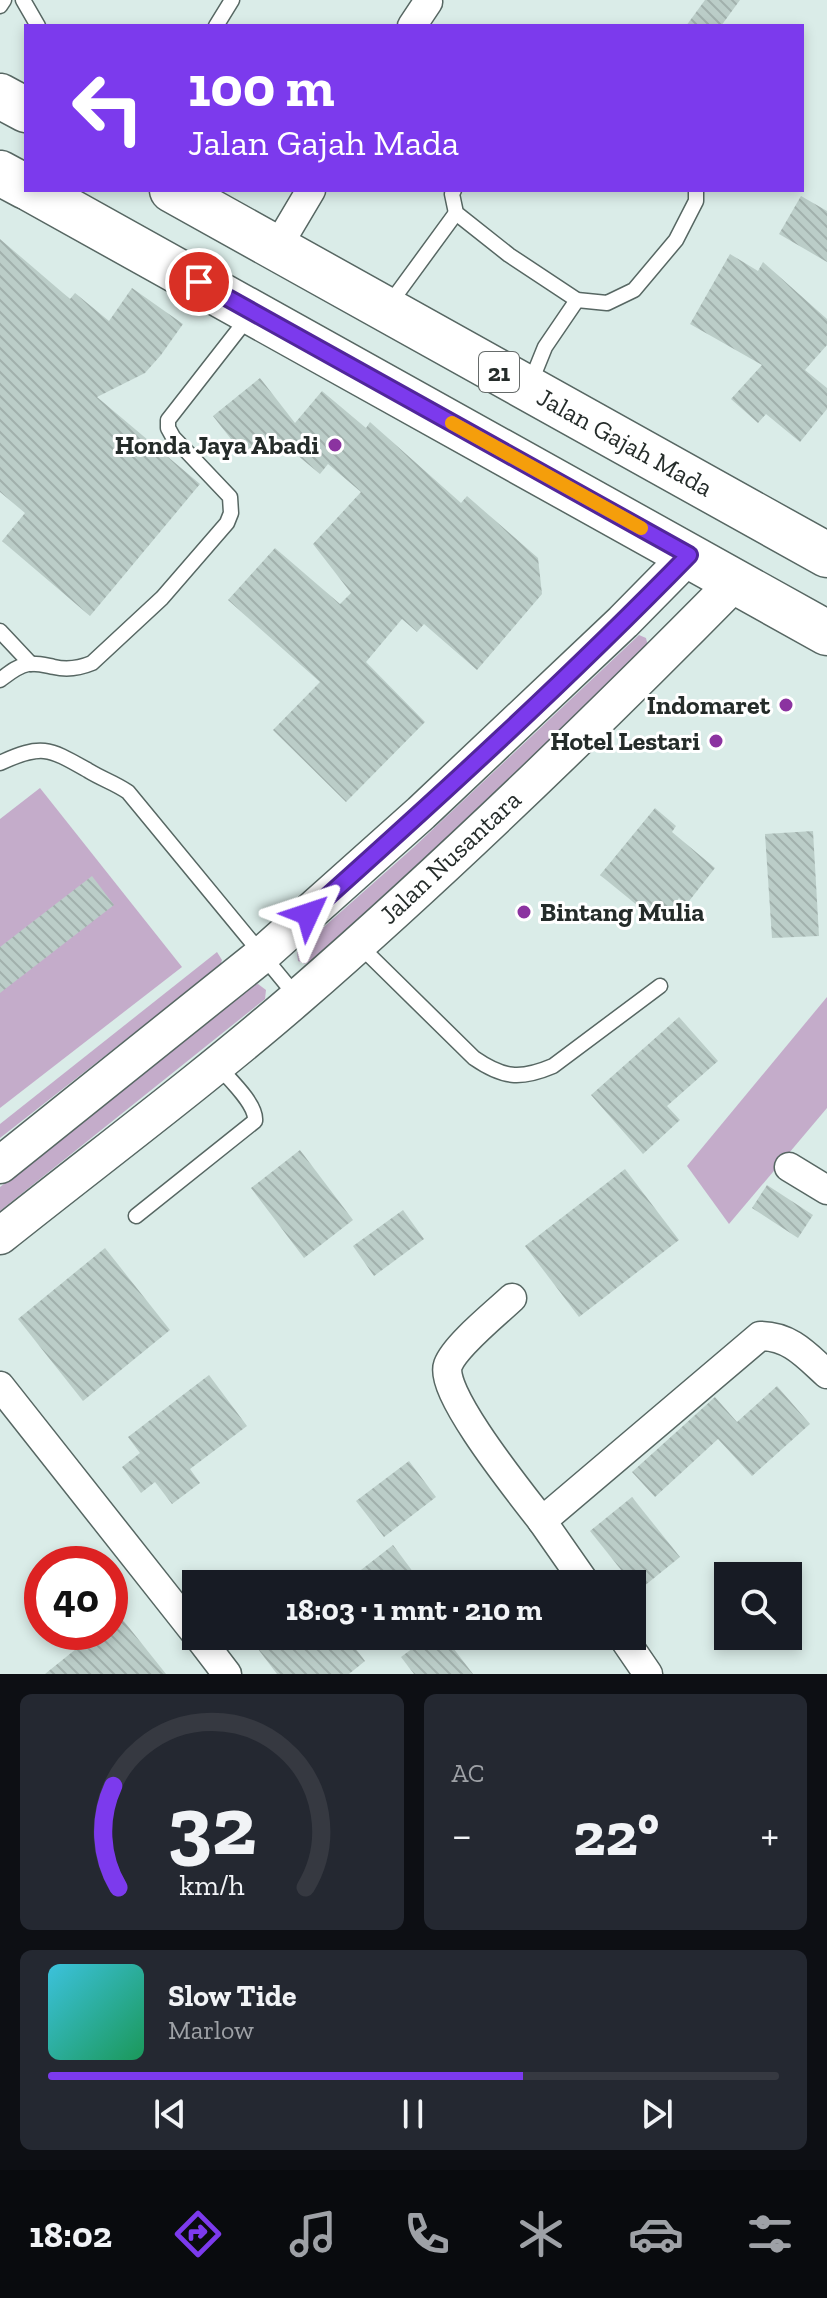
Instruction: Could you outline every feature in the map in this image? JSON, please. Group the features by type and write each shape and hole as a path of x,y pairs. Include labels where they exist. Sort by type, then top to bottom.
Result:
{"highway":[{"path":"0,96 24,109"},
{"path":"0,173 24,186"},
{"path":"36,192 827,633"},
{"name":"Jalan Gajah Mada","path":"176,192 821,547"}],"street":[{"path":"276,249 310,192"},
{"name":"Jalan Nusantara","path":"0,1165 262,955 421,813 623,622 689,555"},
{"name":"Jalan Nusantara","path":"0,1236 298,997 482,829 735,582"},
{"path":"789,1167 827,1190"},
{"path":"512,1298 452,1355 446,1370 452,1392 468,1419 576,1570"},
{"path":"542,1521 760,1336 783,1338 796,1345 827,1374"},
{"path":"0,1386 182,1616"},
{"path":"209,1650 227,1674"},
{"path":"632,1650 648,1674"}],"lane":[{"path":"0,6 4,0"},
{"path":"23,0 37,24"},
{"path":"217,24 232,0"},
{"path":"453,192 456,213 509,255 577,300 607,303 634,290 676,240 696,201 696,192"},
{"path":"386,310 456,213"},
{"path":"528,388 545,347 577,300"},
{"path":"0,680 19,667 31,664 80,668 92,663 162,598 227,523 231,513 230,497 173,437 168,420 252,312"},
{"path":"0,631 31,664"},
{"path":"0,763 22,753 38,750 56,752 128,792 298,997"},
{"path":"357,944 474,1058 494,1071 515,1076 553,1066 660,986"},
{"path":"136,1216 255,1121 252,1106 217,1065"}],"shaded area":[{"path":"639,635 646,638 648,646 523,766 311,961 305,964 298,961 299,949 414,847"},
{"path":"40,788 182,967 0,1108 0,819"},
{"path":"217,952 222,960 220,966 0,1138 0,1124"},
{"path":"258,984 266,990 265,999 0,1211 0,1187"},
{"path":"827,997 827,1108 729,1224 687,1166"}],"building":[{"path":"705,0 740,0 722,24 687,24"},
{"path":"801,196 827,211 827,262 779,234"},
{"path":"0,239 70,299 75,293 109,321 132,288 183,324 145,373 97,397 200,484 90,616 2,541 25,513 0,492"},
{"path":"730,254 758,271 763,262 827,319 827,345 805,370 827,388 827,409 800,442 766,414 758,423 731,399 762,365 690,324"},
{"path":"260,378 295,423 322,391 366,428 370,422 461,503 467,496 538,558 542,594 477,670 424,624 417,632 402,619 366,662 425,722 346,802 273,730 320,682 228,600 275,548 340,604 351,593 313,544 361,492 328,464 320,474 273,435 245,457 213,416"},
{"path":"655,808 676,826 672,832 715,868 686,905 679,898 659,923 600,875"},
{"path":"813,831 819,936 772,938 765,834"},
{"path":"92,876 114,905 0,993 0,947"},
{"path":"679,1017 718,1061 667,1106 680,1120 643,1154 591,1095"},
{"path":"300,1150 353,1220 304,1258 251,1188"},
{"path":"625,1169 679,1240 579,1317 525,1246"},
{"path":"767,1185 813,1215 798,1238 752,1208"},
{"path":"403,1210 424,1239 374,1276 353,1246"},
{"path":"105,1248 170,1330 83,1401 18,1319"},
{"path":"209,1375 247,1426 190,1469 200,1483 172,1504 155,1482 141,1493 122,1467 140,1453 128,1437"},
{"path":"777,1386 810,1424 752,1476 718,1439 655,1497 632,1472 715,1397 737,1422"},
{"path":"409,1461 436,1497 384,1537 356,1501"},
{"path":"632,1497 680,1557 646,1585 646,1570 621,1570 590,1531"},
{"path":"393,1545 412,1570 361,1570"},
{"path":"128,1626 166,1674 45,1674 75,1650 128,1650"},
{"path":"259,1650 357,1650 365,1661 349,1674 277,1674"},
{"path":"410,1650 455,1650 473,1674 414,1674 401,1657"}],"slow traffic":[{"path":"452,423 641,528"}],"place":[{"name":"Honda Jaya Abadi","path":"335,445"},
{"name":"Indomaret","path":"786,705"},
{"name":"Hotel Lestari","path":"716,741"},
{"name":"Bintang Mulia","path":"524,912"}],"route":[{"path":"199,282 689,555 623,622 421,813 308,914"}]}
